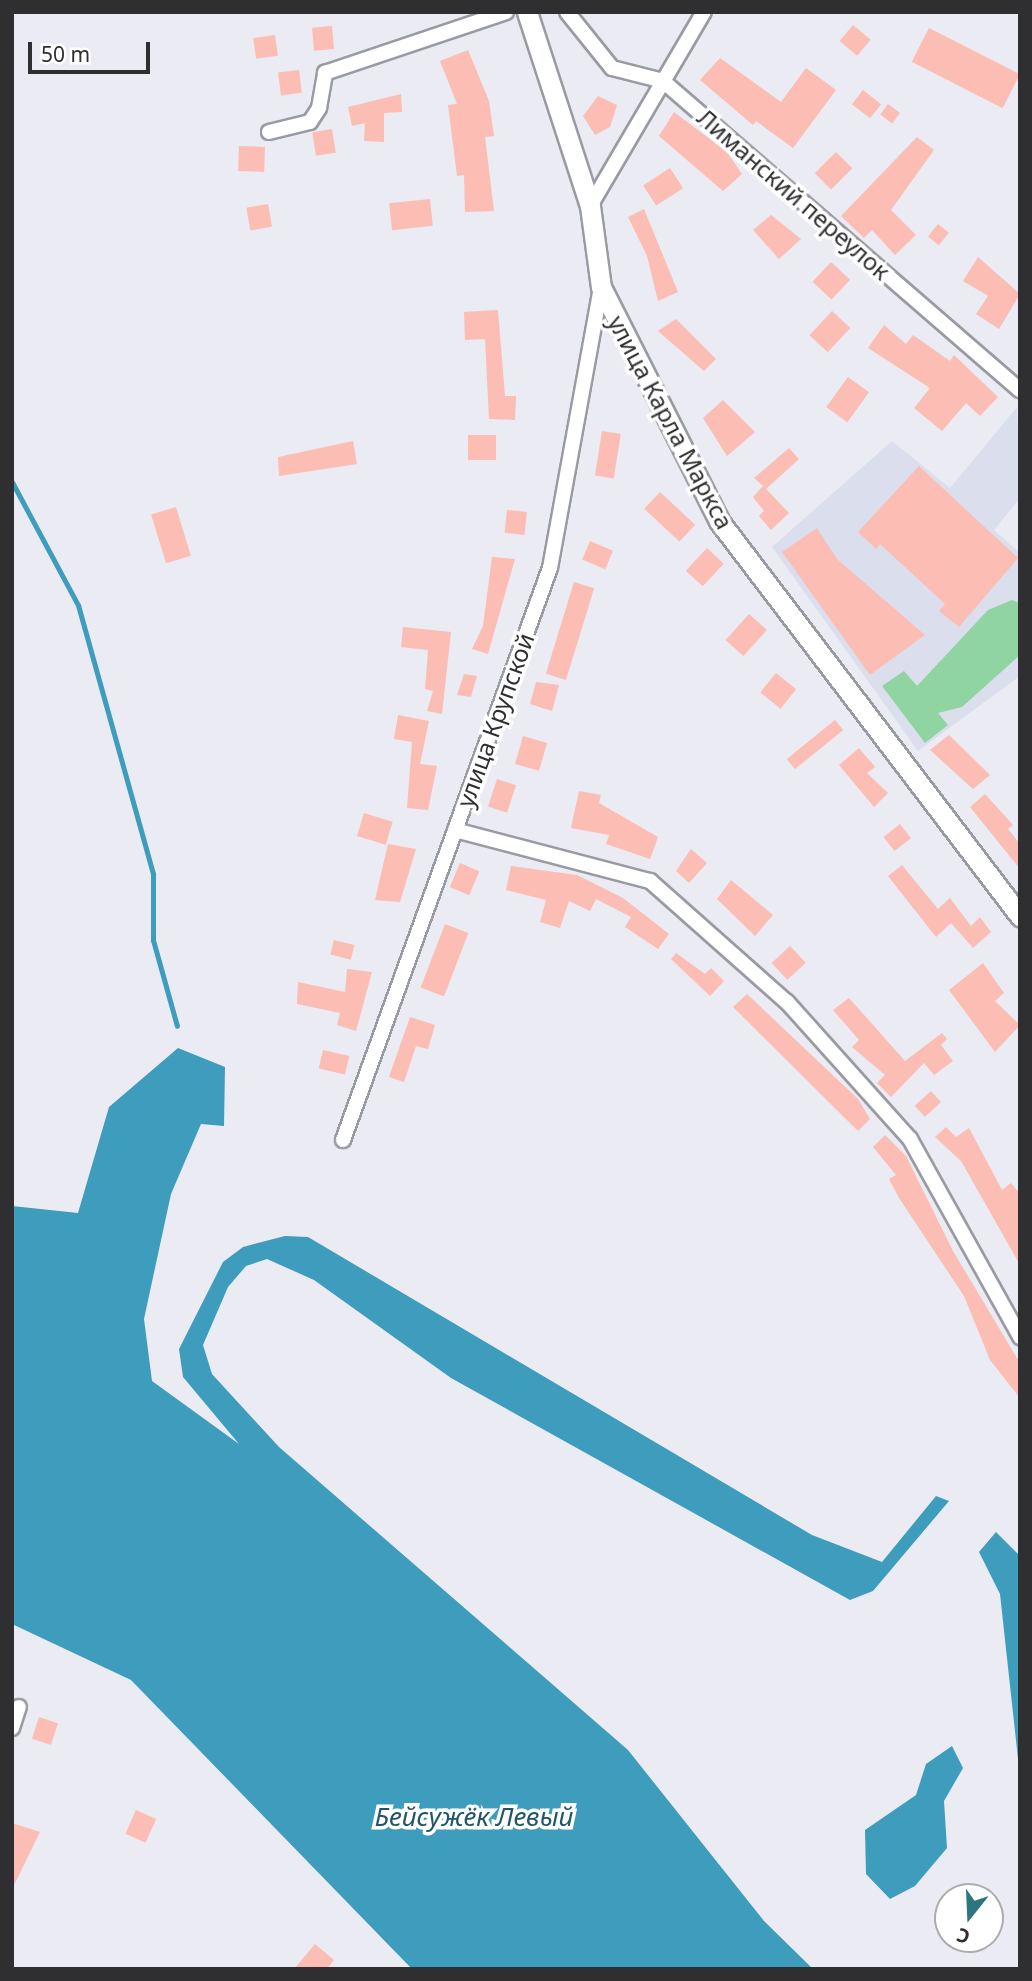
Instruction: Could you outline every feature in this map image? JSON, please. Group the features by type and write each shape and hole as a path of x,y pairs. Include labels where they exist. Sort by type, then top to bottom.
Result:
{"main road":[{"name":"улица Карла Маркса","path":"527,12 590,206 601,287 719,521 1020,916"}],"street":[{"path":"269,132 310,122 319,108 325,73 506,12"},
{"name":"Лиманский переулок","path":"567,12 612,68 663,80 1020,390"},
{"path":"590,206 704,12"},
{"name":"улица Крупской","path":"343,1140 550,568 601,287"},
{"path":"455,830 650,881 787,1002 910,1139 1020,1337"},
{"path":"12,1728 19,1707"}],"shaded area":[{"path":"1017,407 1020,498 994,530 1020,553 1020,676 918,751 772,547 892,441 950,488"}],"green space":[{"path":"1012,600 1020,603 1020,655 962,707 938,713 948,725 925,743 882,686 904,671 917,686 988,610"}],"water":[{"name":"Бейсужёк Левый","path":"178,1048 225,1067 224,1126 201,1124 171,1194 144,1319 152,1381 239,1444 183,1377 179,1349 223,1262 243,1247 285,1236 308,1237 812,1535 882,1562 936,1496 949,1501 873,1591 850,1600 451,1378 314,1280 267,1259 246,1266 228,1287 203,1345 212,1374 279,1447 628,1750 764,1921 813,1969 412,1969 131,1680 12,1624 12,1206 78,1213 109,1107"},
{"path":"996,1532 1020,1556 1020,1777 1000,1594 979,1552"},
{"path":"952,1746 963,1768 944,1801 947,1848 915,1886 890,1899 866,1874 865,1830 916,1795 926,1764"}],"building":[{"path":"853,25 871,40 857,56 840,41"},
{"path":"332,26 334,49 314,51 312,28"},
{"path":"929,28 1020,74 1003,108 912,62"},
{"path":"275,35 278,56 256,59 253,38"},
{"path":"468,50 489,101 494,136 485,137 494,211 465,212 464,175 457,176 448,105 457,104 440,61"},
{"path":"720,58 781,102 806,68 836,90 793,148 756,121 753,125 700,80"},
{"path":"299,70 302,93 281,95 278,73"},
{"path":"863,90 881,104 870,118 852,104"},
{"path":"401,94 402,112 384,113 384,142 364,141 365,123 352,126 348,107"},
{"path":"598,96 617,105 610,127 595,135 583,116"},
{"path":"888,104 900,113 892,123 880,114"},
{"path":"674,112 727,152 742,174 723,191 659,136"},
{"path":"332,129 336,153 316,156 312,132"},
{"path":"917,137 934,150 891,210 916,235 895,255 872,230 864,238 841,216"},
{"path":"239,146 265,147 264,172 238,171"},
{"path":"836,152 852,168 831,189 815,173"},
{"path":"670,168 683,188 656,206 643,185"},
{"path":"430,199 433,226 392,230 389,203"},
{"path":"268,204 272,227 250,230 246,208"},
{"path":"644,209 678,292 658,301 647,256 628,217"},
{"path":"771,215 801,239 779,259 753,230"},
{"path":"938,224 949,233 939,245 928,236"},
{"path":"978,257 1020,294 999,329 976,314 988,296 963,281"},
{"path":"831,262 850,280 832,299 813,282"},
{"path":"498,310 505,396 516,396 515,420 489,419 485,339 465,340 464,312"},
{"path":"832,311 850,328 828,352 809,335"},
{"path":"676,319 716,359 704,371 658,331"},
{"path":"884,325 906,344 913,335 950,361 954,355 998,397 980,416 966,403 942,431 914,408 930,388 868,348"},
{"path":"848,377 869,392 847,422 826,407"},
{"path":"723,400 755,432 727,456 703,418"},
{"path":"602,431 621,434 614,478 595,475"},
{"path":"468,435 496,435 496,460 468,460"},
{"path":"353,441 357,464 279,476 278,457"},
{"path":"789,448 799,459 766,489 789,513 771,530 759,516 764,511 753,497 763,486 754,478"},
{"path":"919,466 1018,558 959,627 939,611 945,604 880,544 876,549 858,532"},
{"path":"660,492 695,525 679,542 644,509"},
{"path":"176,507 191,556 166,563 151,515"},
{"path":"507,510 527,512 524,535 505,533"},
{"path":"817,528 837,559 925,635 870,675 782,552"},
{"path":"590,541 613,551 605,569 582,559"},
{"path":"707,548 724,564 703,586 686,571"},
{"path":"492,557 515,559 488,654 472,649 483,626"},
{"path":"574,582 594,588 566,680 546,674"},
{"path":"749,614 767,630 743,656 726,640"},
{"path":"403,627 451,632 442,714 427,711 433,691 425,689 428,650 401,647"},
{"path":"776,673 796,689 780,709 760,692"},
{"path":"464,674 477,676 471,697 457,695"},
{"path":"536,682 559,685 552,711 530,704"},
{"path":"398,715 429,721 420,764 437,766 428,810 407,808 412,742 394,739"},
{"path":"835,720 843,730 795,769 787,759"},
{"path":"949,735 990,775 973,789 930,750"},
{"path":"523,736 547,743 539,771 515,764"},
{"path":"859,748 875,767 867,773 888,793 874,807 839,765"},
{"path":"497,779 516,785 507,813 488,807"},
{"path":"579,791 601,795 599,803 658,837 650,859 606,844 609,835 571,828"},
{"path":"985,794 1013,825 1008,829 1020,844 1020,869 970,807"},
{"path":"364,813 393,822 386,845 357,836"},
{"path":"900,824 911,838 895,851 883,837"},
{"path":"388,844 416,849 400,902 375,900"},
{"path":"691,849 707,863 689,883 676,871"},
{"path":"460,863 479,871 469,895 450,887"},
{"path":"902,865 938,909 950,898 971,926 980,917 991,932 973,948 951,923 936,937 888,876"},
{"path":"511,866 577,875 623,898 669,934 658,949 625,927 631,917 596,899 590,911 569,901 560,928 540,922 546,900 506,890"},
{"path":"731,880 773,915 755,936 717,899"},
{"path":"445,924 468,933 444,996 421,987"},
{"path":"334,940 354,945 351,960 330,955"},
{"path":"790,946 806,963 787,980 772,963"},
{"path":"676,953 705,974 711,968 724,981 710,996 671,959"},
{"path":"983,963 1004,993 995,1001 1020,1025 995,1052 949,990"},
{"path":"347,969 372,972 356,1031 337,1025 340,1013 297,1004 298,982 345,992"},
{"path":"747,994 858,1099 870,1119 858,1131 733,1007"},
{"path":"849,998 905,1061 942,1033 947,1039 941,1045 953,1061 934,1075 924,1063 891,1097 877,1083 885,1075 852,1047 859,1040 833,1010"},
{"path":"410,1017 435,1025 428,1049 416,1046 404,1082 389,1077"},
{"path":"323,1050 349,1056 345,1075 319,1069"},
{"path":"931,1091 941,1102 925,1117 915,1106"},
{"path":"946,1127 956,1137 969,1128 1002,1190 1011,1183 1020,1194 1020,1265 961,1161 935,1137"},
{"path":"885,1135 906,1156 953,1251 1020,1363 1020,1398 990,1360 964,1296 889,1179 896,1175 873,1147"},
{"path":"39,1717 58,1723 51,1745 32,1739"},
{"path":"136,1810 156,1819 146,1843 125,1834"},
{"path":"12,1823 40,1832 14,1885 12,1885"},
{"path":"315,1944 334,1960 327,1969 294,1969"}],"waterway":[{"path":"12,482 78,605 153,874 153,940 177,1026"}]}
